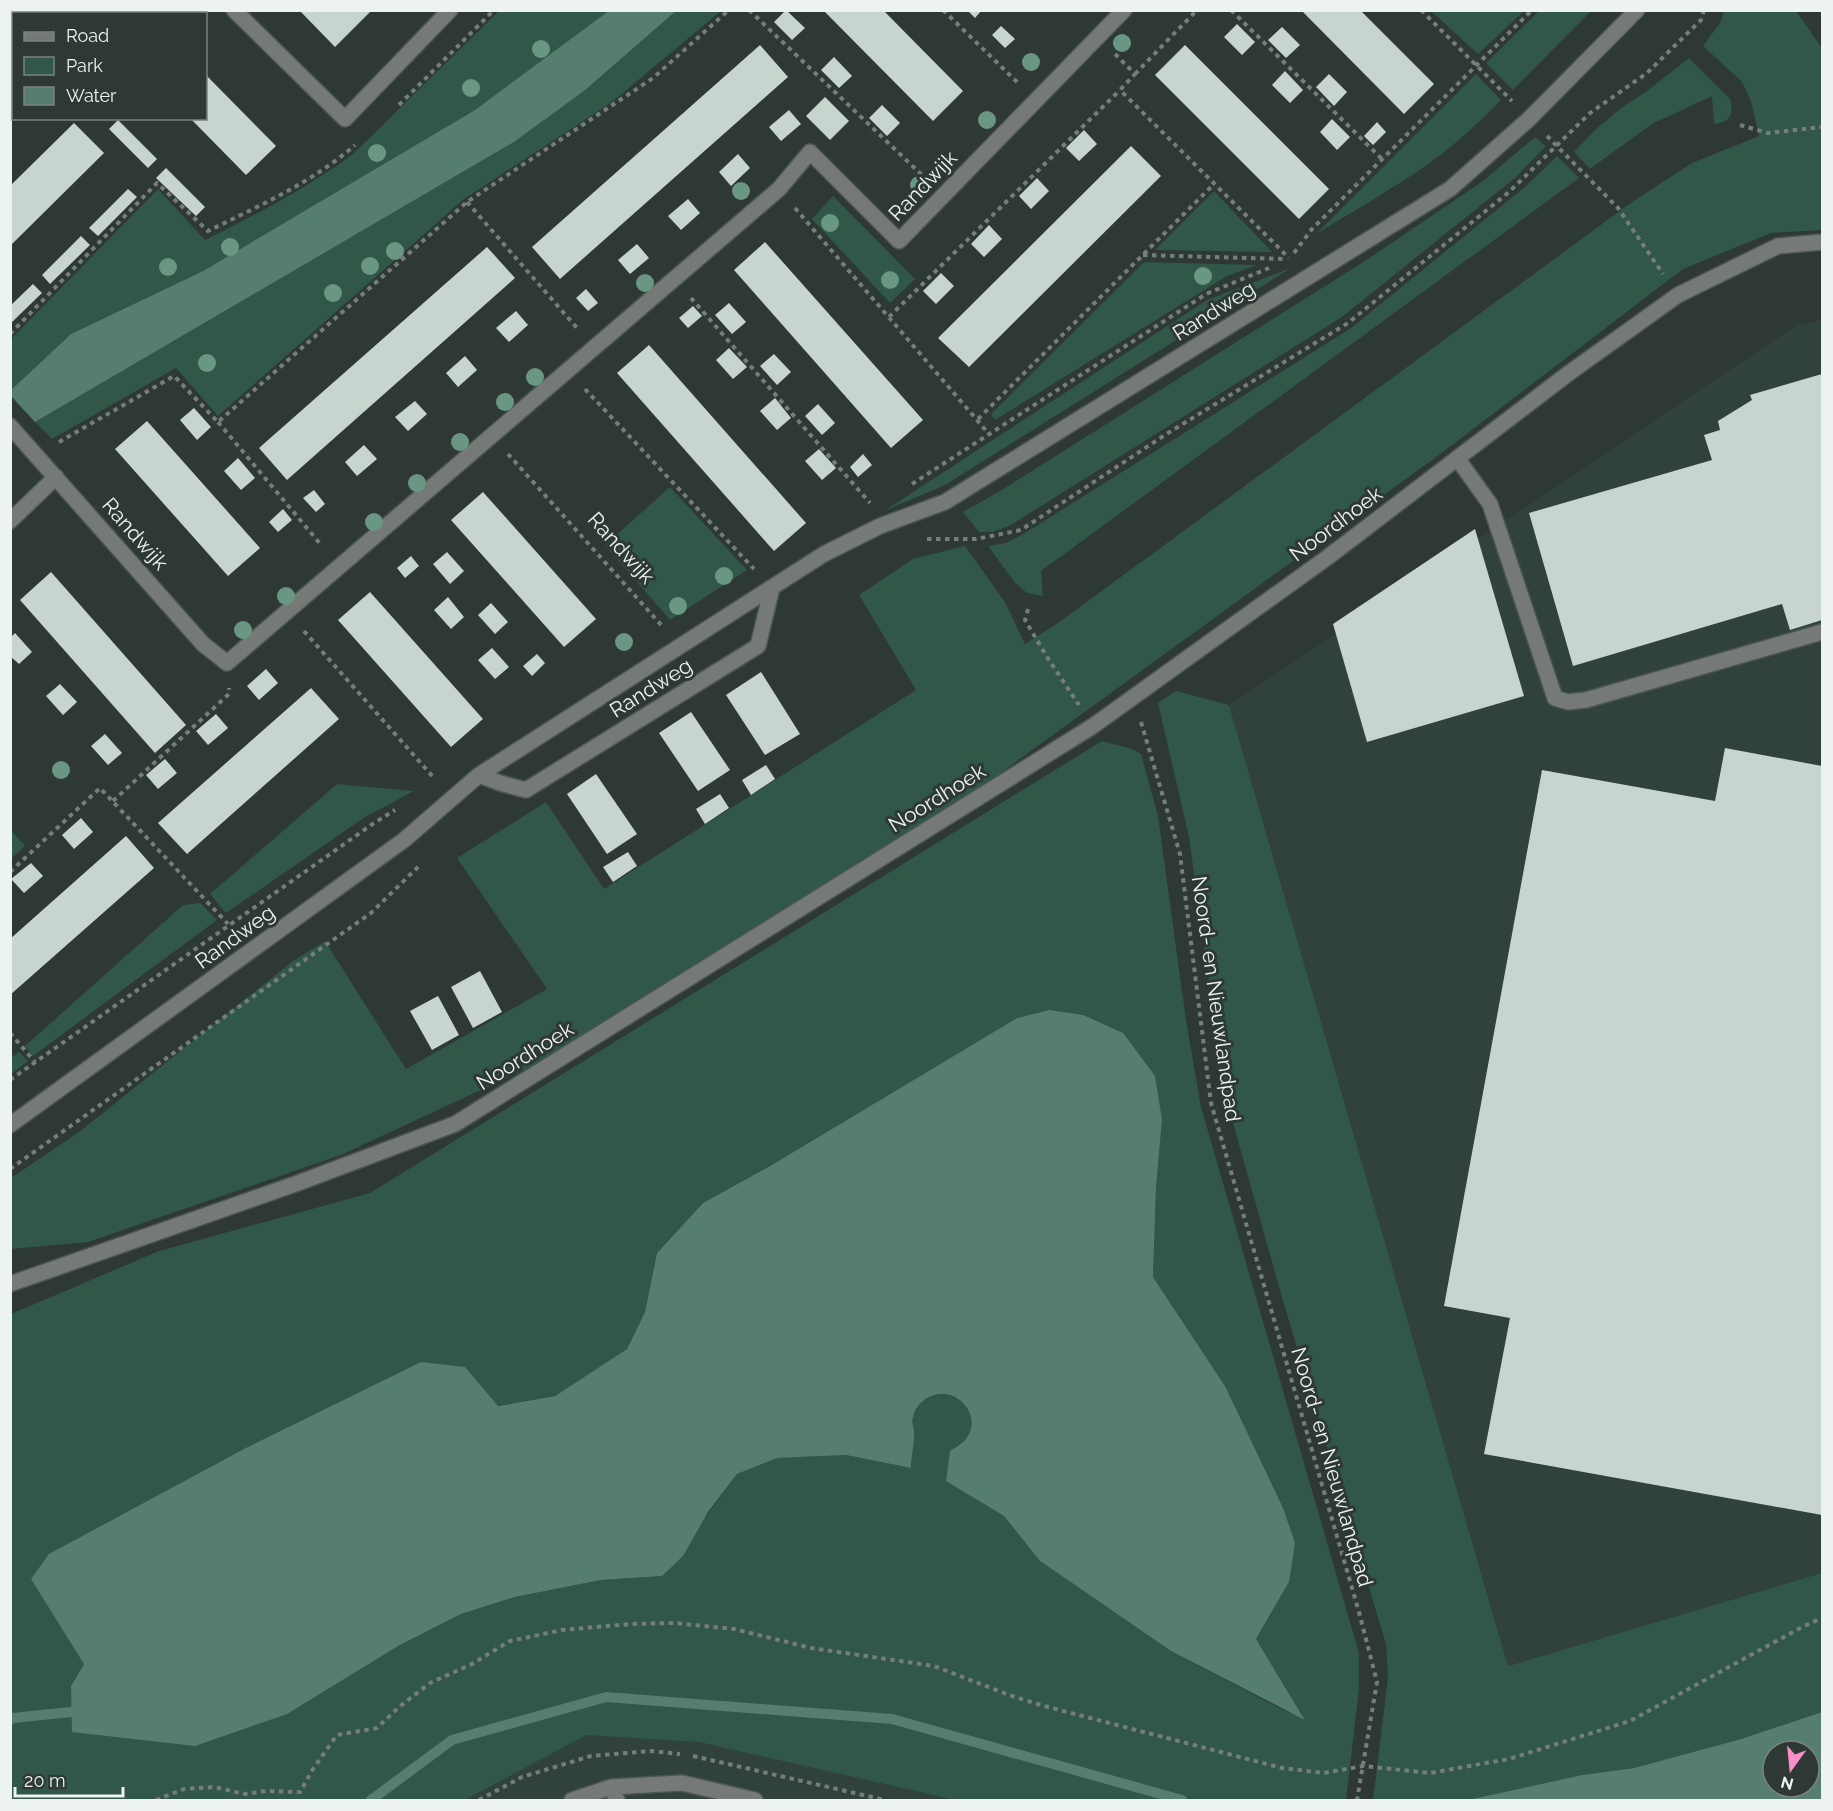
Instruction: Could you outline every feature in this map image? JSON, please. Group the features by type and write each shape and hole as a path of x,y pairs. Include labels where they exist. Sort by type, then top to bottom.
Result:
{"street":[{"path":"234,10 345,118 450,10"},
{"name":"Randwijk","path":"15,430 203,644 227,663 779,189 810,152 899,241 1124,10"},
{"name":"Randweg","path":"10,1125 404,840 480,775 824,554 880,526 945,502 1450,189 1529,119 1637,10"},
{"name":"Noordhoek","path":"10,1284 298,1184 455,1124 1093,726 1328,557 1569,373 1677,295 1778,246 1822,242"},
{"path":"1457,458 1490,504 1555,698 1568,702 1586,700 1822,632"},
{"path":"10,521 56,477"},
{"name":"Randweg","path":"480,775 526,790 758,646 772,588"},
{"path":"572,1800 682,1783 754,1800"}],"path":[{"path":"218,422 467,202 652,78 729,10"},
{"path":"749,10 943,195"},
{"path":"943,10 1036,100"},
{"path":"889,317 1120,90 1197,10"},
{"path":"1231,10 1382,159"},
{"path":"1421,10 1513,102 1504,108"},
{"name":"Randweg","path":"1289,259 1312,230 1532,10"},
{"path":"1104,476 1347,323 1509,192 1590,113 1647,73 1701,20 1704,10"},
{"path":"1098,36 1135,74"},
{"path":"1120,90 1289,259"},
{"path":"1529,119 1618,208 1677,295"},
{"path":"1740,125 1768,133 1822,127"},
{"path":"10,334 157,183 208,231"},
{"path":"978,419 1214,184"},
{"path":"779,189 989,434"},
{"path":"467,202 594,349"},
{"name":"Randweg","path":"1130,342 1206,294 1299,253"},
{"name":"Randweg","path":"1143,255 1289,259"},
{"path":"674,279 874,508"},
{"path":"567,371 761,577"},
{"path":"37,455 174,376 218,422 340,567"},
{"name":"Randwijk","path":"491,435 663,628"},
{"path":"1028,609 1025,621 1093,726"},
{"path":"287,613 439,783"},
{"path":"113,801 229,694 227,663"},
{"name":"Noord- en Nieuwlandpad","path":"1130,700 1144,729 1180,854 1211,1103 1377,1682 1357,1800"},
{"path":"10,872 100,788 228,924"},
{"path":"10,1033 36,1062"},
{"path":"156,1800 184,1789 214,1787 245,1794 266,1791 300,1792 337,1734 377,1728 429,1683 472,1664 510,1641 562,1630 654,1623 734,1629 811,1648 934,1665 1009,1695 1044,1706 1282,1768 1324,1773 1363,1766 1430,1773 1509,1759 1630,1720 1822,1618"}],"shaded area":[{"path":"1822,320 1822,1573 1508,1666 1229,705 1797,325"},
{"path":"582,1723 697,1730 983,1800 456,1800"}],"green space":[{"path":"1540,10 1591,11 1513,90 1486,63"},
{"path":"499,11 610,11 475,110 203,271 71,334 11,390 11,339 158,189 205,240 243,221 299,190 352,155"},
{"path":"676,11 721,11 612,102 464,199 218,416 176,368 52,439 35,422 514,142 584,91"},
{"path":"1431,11 1524,11 1478,54"},
{"path":"1724,11 1796,11 1822,48 1822,230 1771,233 1683,269 1439,455 951,809 569,1049 341,1155 88,1242 11,1249 11,1178 79,1132 293,961 325,941 406,1069 547,989 457,858 546,802 604,889 916,690 859,595 913,559 965,546 1005,602 1025,644 1058,623 1632,202 1692,163 1759,136 1751,101 1742,82 1703,46 1720,23"},
{"path":"1689,58 1730,99 1730,117 1724,122 1714,124 1712,96 1652,124 1590,169 1574,152 1621,108"},
{"path":"1476,74 1501,100 1463,137 1424,167 1316,234"},
{"path":"1535,137 1546,146 1515,178 1342,317 1011,525 993,532 979,532 963,512 1368,259 1483,181"},
{"path":"1557,156 1579,178 1041,571 1043,596 1027,593 1015,583 988,546 1006,543 1025,533 1351,328 1526,186"},
{"path":"1214,191 1272,252 1155,250"},
{"path":"833,196 915,279 890,303 812,219"},
{"path":"1144,262 1257,265 1227,276 995,420 991,414"},
{"path":"1291,268 945,485 884,511 1207,300"},
{"path":"670,487 747,570 670,620 605,545"},
{"path":"1176,691 1229,705 1508,1666 1822,1573 1822,1712 1741,1739 1634,1768 1582,1775 1468,1800 1373,1800 1388,1678 1386,1644 1283,1301 1224,1091 1189,837 1158,703"},
{"path":"1102,741 1132,749 1141,754 1158,816 1186,1020 1201,1107 1359,1653 1359,1689 1346,1800 956,1800 699,1742 586,1735 465,1800 11,1800 11,1314 159,1251 370,1193","holes":["1049,1010 1162,1120 1156,1188 1153,1277 1225,1386 1289,1582 1256,1639 1304,1718 1277,1707 1171,1651 1040,1561 1004,1516 947,1481 950,1451 965,1440 971,1428 971,1416 966,1406 946,1394 934,1395 923,1400 914,1412 911,1468 846,1455 777,1458 737,1474 662,1576 601,1580 515,1597 461,1614 398,1646 71,1686 84,1664 465,1367 497,1406 555,1396 627,1349 645,1312 657,1253 703,1203 770,1166 1017,1018"]},
{"path":"337,784 414,791 365,817 226,913 210,894"},
{"path":"11,830 25,846 10,859"},
{"path":"200,903 217,920 33,1056 25,1046 183,905"},
{"path":"19,1052 28,1061 11,1074 11,1058"}],"water":[{"path":"610,10 676,11 584,91 514,142 35,422 11,396 11,390 71,334 203,271 475,110"},
{"path":"1049,1010 1083,1015 1123,1033 1155,1076 1162,1120 1156,1188 1153,1277 1225,1386 1283,1508 1295,1543 1289,1582 1256,1639 1305,1720 1171,1651 1040,1561 1004,1516 946,1481 950,1451 965,1440 971,1430 972,1420 962,1402 944,1394 933,1395 923,1401 914,1413 911,1468 846,1455 777,1458 737,1474 708,1512 683,1556 662,1576 601,1580 515,1597 461,1614 398,1646 287,1714 195,1746 72,1732 71,1686 84,1664 31,1579 49,1554 244,1449 421,1362 465,1367 498,1406 555,1396 627,1349 645,1312 657,1253 703,1203 770,1166 1017,1018"},
{"path":"1822,1712 1822,1800 1468,1800 1582,1775 1634,1768 1741,1739"}],"building":[{"path":"10,10 33,10 32,12 12,12 12,32 10,33"},
{"path":"303,10 372,10 335,47 301,12"},
{"path":"786,10 805,28 792,40 774,22"},
{"path":"823,10 883,10 963,91 933,121"},
{"path":"967,10 982,10 975,18"},
{"path":"1301,10 1360,10 1434,84 1404,114"},
{"path":"1237,24 1255,42 1242,55 1224,37"},
{"path":"1001,26 1015,39 1005,48 992,35"},
{"path":"1282,27 1300,45 1286,58 1268,40"},
{"path":"760,45 788,77 560,279 532,247"},
{"path":"1185,45 1329,189 1299,219 1155,75"},
{"path":"834,57 852,76 839,88 821,70"},
{"path":"1285,71 1303,90 1290,103 1272,85"},
{"path":"1329,74 1347,92 1334,106 1316,87"},
{"path":"207,76 276,146 246,175 192,120 207,120"},
{"path":"825,97 849,121 830,140 806,116"},
{"path":"882,105 900,123 887,136 869,118"},
{"path":"789,110 801,124 781,141 769,127"},
{"path":"1332,119 1350,137 1337,150 1320,132"},
{"path":"118,120 157,159 148,168 109,129"},
{"path":"1377,122 1386,132 1373,145 1364,136"},
{"path":"74,123 104,153 10,246 10,186"},
{"path":"1084,130 1097,144 1079,161 1066,148"},
{"path":"1131,146 1161,176 969,367 938,338"},
{"path":"738,154 750,168 731,186 719,172"},
{"path":"166,168 205,207 196,216 156,178"},
{"path":"1037,178 1049,191 1031,209 1019,196"},
{"path":"128,189 137,197 98,236 89,228"},
{"path":"688,199 700,213 681,230 668,216"},
{"path":"989,225 1002,239 984,257 971,244"},
{"path":"81,236 90,245 50,284 42,275"},
{"path":"765,242 923,420 891,448 734,270"},
{"path":"637,244 649,258 630,274 618,260"},
{"path":"487,247 515,278 287,480 259,448"},
{"path":"941,273 954,286 936,304 923,291"},
{"path":"33,284 42,293 10,324 10,306"},
{"path":"586,289 598,303 588,311 576,298"},
{"path":"729,303 746,322 732,334 715,315"},
{"path":"693,306 702,316 688,328 679,318"},
{"path":"516,311 528,325 509,342 496,328"},
{"path":"649,345 806,523 774,551 617,373"},
{"path":"729,348 747,367 733,379 716,360"},
{"path":"774,354 791,372 777,385 760,366"},
{"path":"465,356 477,370 458,387 446,373"},
{"path":"1822,374 1822,620 1790,630 1782,604 1573,666 1529,513 1712,460 1704,435 1720,430 1718,421 1752,400 1750,395"},
{"path":"775,398 791,418 777,430 760,411"},
{"path":"415,401 427,414 408,431 395,417"},
{"path":"818,404 835,423 822,435 805,416"},
{"path":"194,408 211,427 197,440 180,420"},
{"path":"147,421 260,548 228,576 115,449"},
{"path":"364,445 377,459 357,476 345,462"},
{"path":"819,449 836,468 822,480 805,461"},
{"path":"863,454 872,465 858,477 850,467"},
{"path":"238,458 255,478 241,490 224,471"},
{"path":"314,490 325,504 316,512 303,498"},
{"path":"483,492 596,619 564,647 451,520"},
{"path":"283,509 292,520 278,532 269,522"},
{"path":"1475,529 1524,696 1367,742 1333,624"},
{"path":"447,552 464,571 450,584 433,564"},
{"path":"411,556 419,566 405,578 397,568"},
{"path":"51,572 186,725 155,753 20,600"},
{"path":"370,592 483,719 451,747 338,620"},
{"path":"448,597 464,617 451,629 434,610"},
{"path":"491,603 508,622 495,634 478,615"},
{"path":"15,633 32,652 19,664 10,656 10,638"},
{"path":"492,648 509,667 495,679 478,660"},
{"path":"537,654 545,663 532,676 523,666"},
{"path":"266,669 278,683 259,700 247,686"},
{"path":"761,672 800,734 765,755 726,695"},
{"path":"60,684 77,702 63,715 46,696"},
{"path":"311,688 339,719 187,854 158,823"},
{"path":"691,712 730,770 698,791 659,733"},
{"path":"216,714 228,728 208,745 196,731"},
{"path":"105,734 122,753 108,765 91,746"},
{"path":"1725,748 1822,766 1822,1515 1484,1454 1510,1318 1444,1306 1542,770 1715,801"},
{"path":"165,759 177,773 158,789 146,775"},
{"path":"766,765 775,779 751,795 742,780"},
{"path":"596,774 637,834 607,854 567,794"},
{"path":"720,794 729,808 705,824 696,809"},
{"path":"81,818 93,832 74,849 62,835"},
{"path":"126,836 154,868 10,995 10,939"},
{"path":"628,852 637,866 613,882 603,867"},
{"path":"31,863 43,876 24,893 11,879"},
{"path":"480,971 502,1012 473,1028 451,987"},
{"path":"438,996 459,1035 432,1050 410,1011"}],"waterway":[{"path":"371,1800 452,1740 606,1697 892,1719 1182,1800"},
{"path":"10,1720 71,1712 83,1707"}]}
